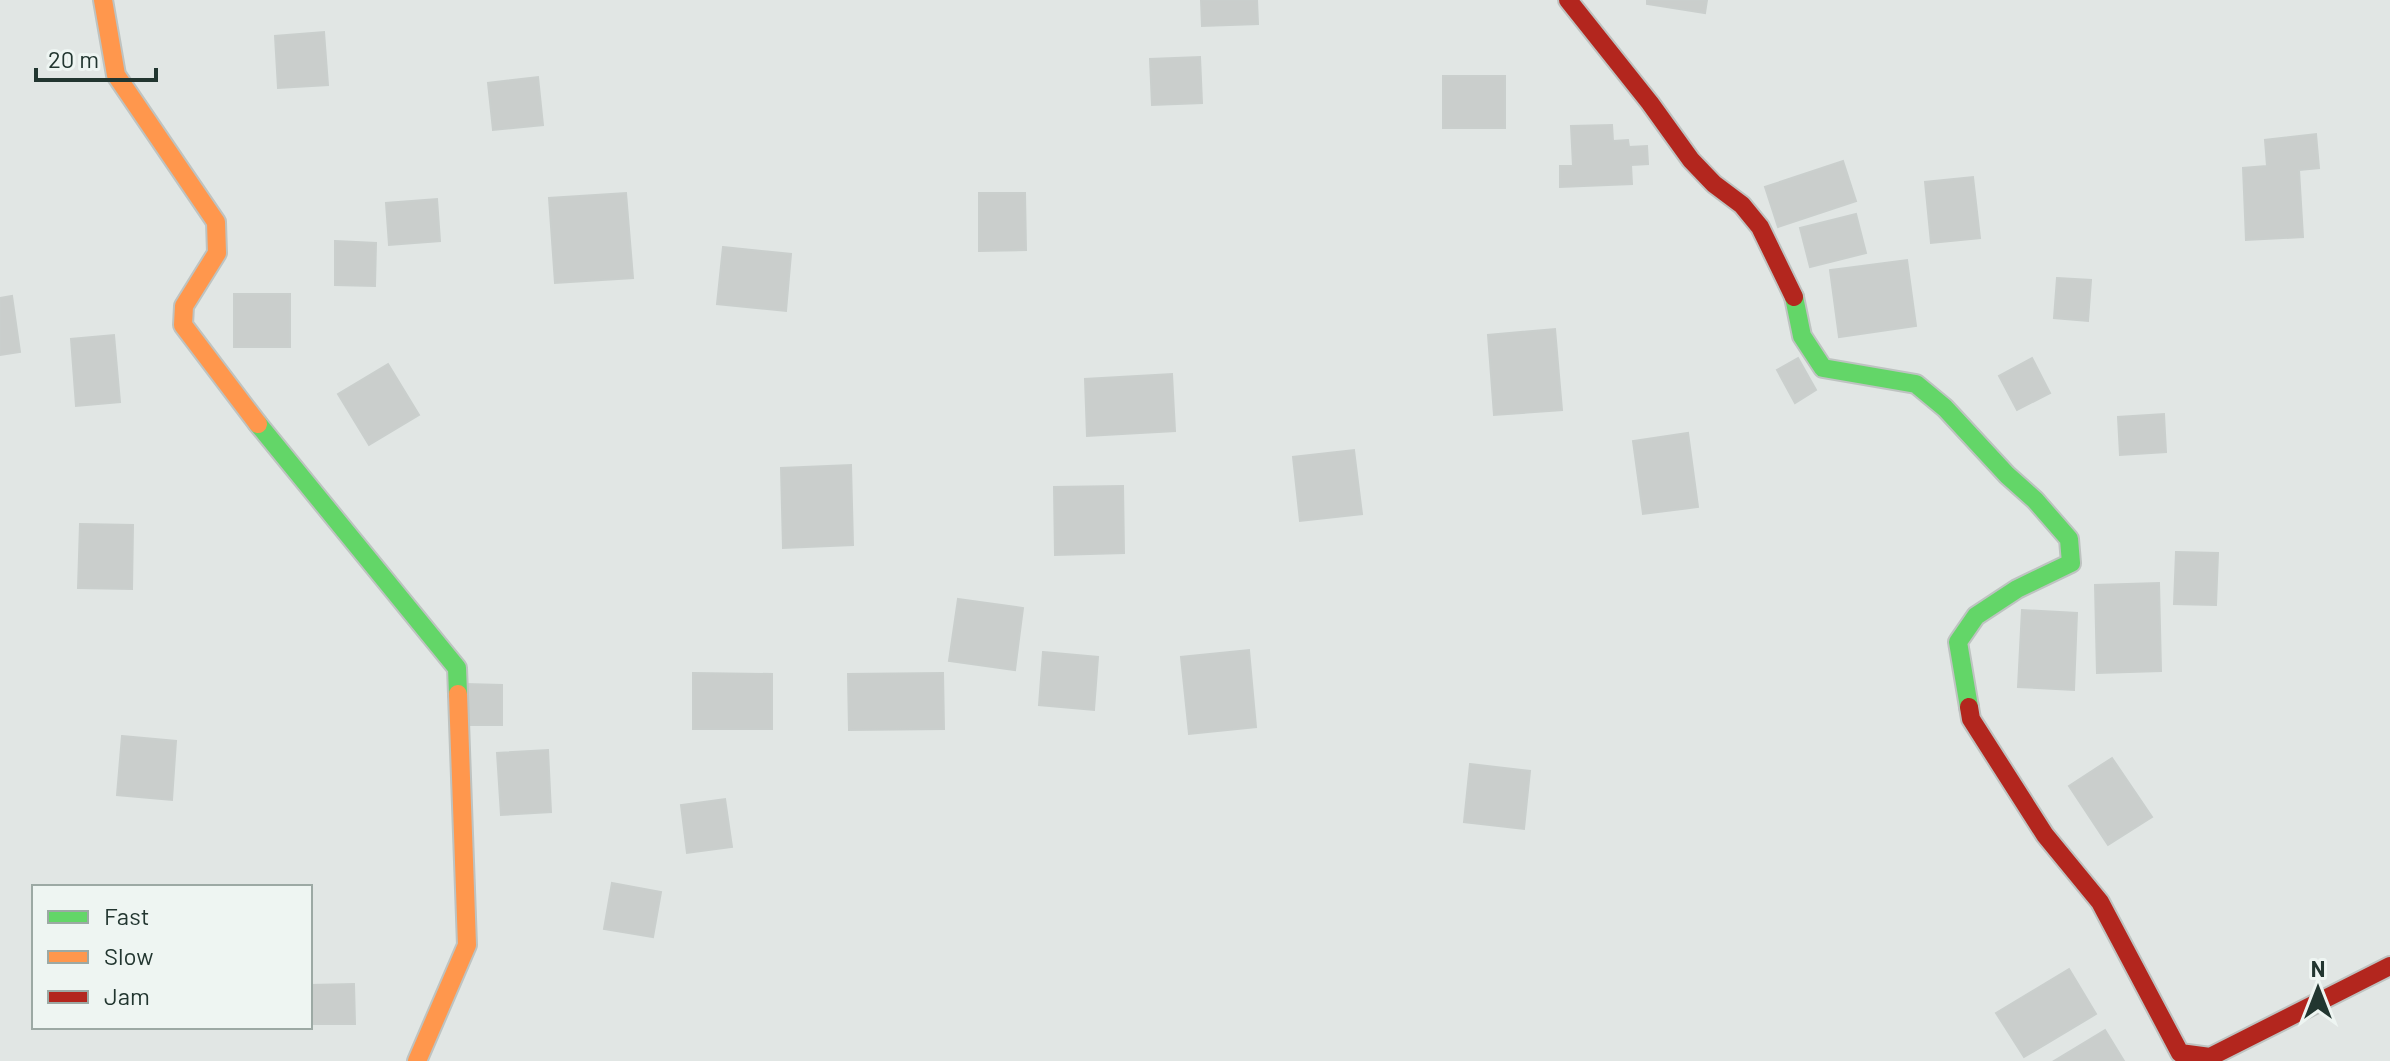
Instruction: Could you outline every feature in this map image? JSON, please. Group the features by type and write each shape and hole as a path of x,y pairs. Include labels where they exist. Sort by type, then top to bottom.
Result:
{"street":[{"path":"103,0 116,75 216,222 219,250 209,274 186,302 180,315 183,325 247,410 457,668 467,945 417,1061"},
{"path":"1568,0 1691,160 1714,184 1742,205 1760,227 1792,290 1802,336 1823,368 1916,384 1945,408 2069,539 2071,563 2017,589 1976,616 1958,642 1971,719 2045,835 2100,902 2180,1053 2210,1057 2390,966"}],"building":[{"path":"1201,0 1257,0 1258,24 1202,26"},
{"path":"1647,0 1707,0 1705,13 1647,4"},
{"path":"324,32 328,85 278,88 275,36"},
{"path":"1200,57 1202,103 1152,105 1150,59"},
{"path":"1443,76 1505,76 1505,128 1443,128"},
{"path":"538,77 543,125 493,130 488,83"},
{"path":"1612,125 1613,141 1628,140 1629,147 1647,146 1648,164 1631,165 1632,184 1560,187 1560,166 1573,166 1571,126"},
{"path":"2316,134 2319,168 2299,170 2303,237 2246,240 2243,168 2267,166 2265,140"},
{"path":"1843,161 1856,201 1778,227 1765,187"},
{"path":"1973,177 1980,238 1931,243 1925,182"},
{"path":"626,193 633,278 555,283 549,198"},
{"path":"979,193 1025,193 1026,250 979,251"},
{"path":"437,199 440,241 389,245 386,203"},
{"path":"1856,214 1866,253 1810,267 1800,228"},
{"path":"335,241 376,243 375,286 335,285"},
{"path":"723,247 791,254 786,311 717,304"},
{"path":"1907,260 1916,326 1839,337 1830,270"},
{"path":"2057,278 2091,280 2088,321 2054,318"},
{"path":"234,294 290,294 290,347 234,347"},
{"path":"12,296 20,352 0,355 0,298"},
{"path":"1555,329 1562,410 1494,415 1488,335"},
{"path":"114,335 120,402 76,406 71,339"},
{"path":"1798,358 1816,390 1795,403 1777,370"},
{"path":"2032,358 2050,393 2017,410 1999,376"},
{"path":"388,364 419,415 369,445 338,394"},
{"path":"1172,374 1175,431 1087,436 1085,379"},
{"path":"2164,414 2166,452 2120,455 2118,417"},
{"path":"1688,433 1698,507 1643,514 1633,441"},
{"path":"1354,450 1362,514 1300,521 1293,457"},
{"path":"851,465 853,545 783,548 781,468"},
{"path":"1123,486 1124,553 1055,555 1054,487"},
{"path":"80,524 133,525 132,589 78,588"},
{"path":"2176,552 2218,553 2216,605 2174,604"},
{"path":"2159,583 2161,671 2097,673 2095,585"},
{"path":"958,599 1023,608 1015,670 949,661"},
{"path":"2022,610 2077,613 2074,690 2018,687"},
{"path":"1249,650 1256,727 1189,734 1181,657"},
{"path":"1043,652 1098,657 1094,710 1039,705"},
{"path":"693,673 772,674 772,729 693,729"},
{"path":"943,673 944,729 849,730 848,674"},
{"path":"465,684 502,685 502,725 465,725"},
{"path":"122,736 176,741 172,800 117,795"},
{"path":"548,750 551,812 501,815 497,753"},
{"path":"2112,758 2152,817 2108,845 2069,786"},
{"path":"1470,764 1530,771 1524,829 1464,822"},
{"path":"725,799 732,847 687,853 681,805"},
{"path":"612,883 661,892 653,937 604,929"},
{"path":"2069,969 2096,1014 2024,1057 1996,1013"},
{"path":"354,984 355,1024 312,1024 312,985"},
{"path":"2105,1030 2124,1061 2054,1061"}],"traffic: fast":[{"path":"1794,297 1802,336 1823,368 1916,384 1945,408 2069,539 2071,563 2017,589 1976,616 1958,642 1969,707"},
{"path":"258,424 457,668 458,694"}],"traffic: slow":[{"path":"103,0 116,75 216,222 217,253 184,306 183,325 258,424"},
{"path":"417,1061 467,945 458,694"}],"traffic: jam":[{"path":"1568,0 1691,160 1714,184 1742,205 1760,227 1794,297"},
{"path":"1969,707 1971,719 2045,835 2100,902 2180,1053 2210,1057 2390,966"}]}
